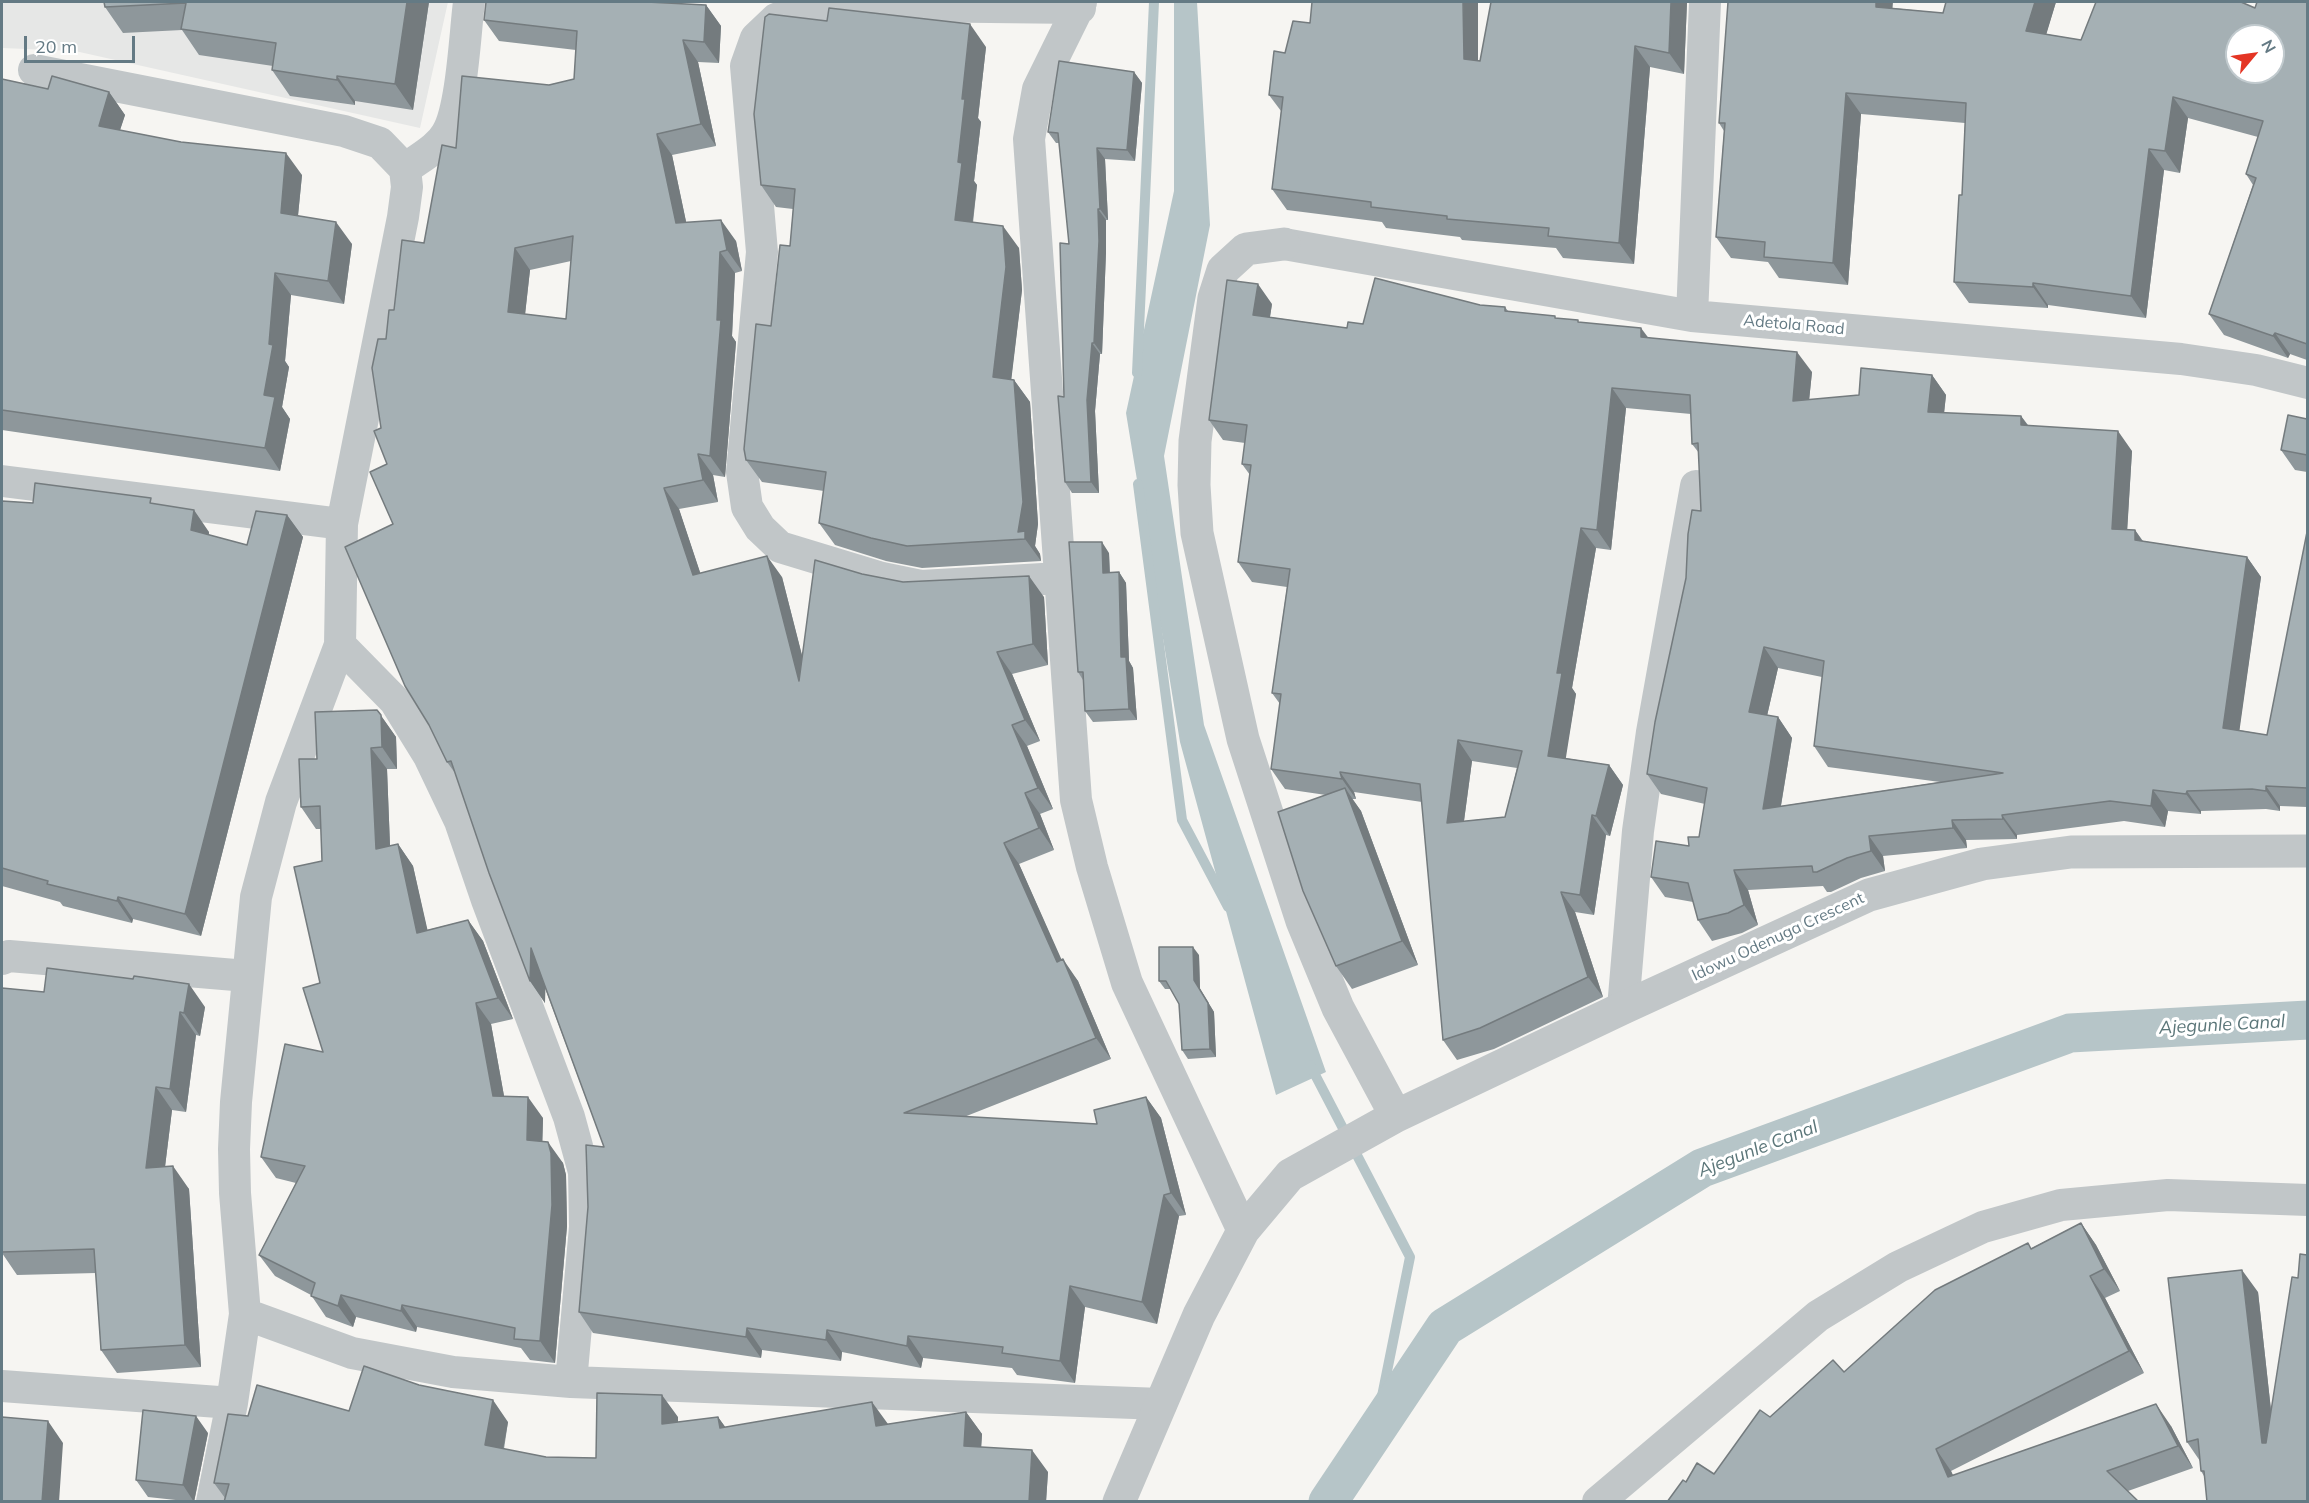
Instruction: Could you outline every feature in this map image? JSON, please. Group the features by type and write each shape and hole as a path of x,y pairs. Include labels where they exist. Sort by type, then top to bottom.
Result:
{"street":[{"path":"405,169 437,146 448,133 456,109 469,2"},
{"path":"1692,316 1705,2"},
{"path":"1060,578 921,586 882,578 780,547 760,528 747,507 742,472 762,252 746,66 756,38 777,19 810,5 1080,5 1038,89 1029,139 1076,800 1101,901 1127,983 1243,1230 1199,1315 1119,1502"},
{"path":"34,70 345,132 380,143 405,169 407,188 403,217 342,524 340,645 281,802 256,897 247,976 234,1149 235,1193 245,1314 232,1402 212,1502"},
{"path":"1284,244 1246,249 1223,270 1214,298 1195,441 1194,485 1197,533 1243,739 1302,921 1338,1008 1396,1116"},
{"name":"Adetola Road","path":"1284,244 1692,316 2181,358 2256,370 2307,383"},
{"path":"2,481 342,524"},
{"path":"1623,1008 1642,798 1696,486"},
{"path":"340,645 395,700 429,756 460,820 487,900 569,1117 584,1172 585,1227 571,1382"},
{"name":"Idowu Odenuga Crescent","path":"1243,1230 1290,1175 1396,1116 1869,895 1982,864 2071,852 2307,851"},
{"path":"2,958 9,956 247,976"},
{"path":"1598,1502 1818,1317 1898,1267 1983,1227 2061,1205 2168,1195 2307,1200"},
{"path":"245,1314 352,1353 453,1372 571,1382 1161,1404"},
{"path":"2,1386 232,1402"}],"shaded area":[{"path":"2,2 448,2 420,128 75,51 2,48"},
{"path":"1174,2 1197,2 1210,225 1164,456 1204,725 1326,1072 1276,1095 1180,742 1126,413 1174,191"}],"building":[{"path":"104,2 407,2 395,84 337,76 337,80 272,70 276,43 181,29 186,3 105,7"},
{"path":"486,2 647,2 706,5 704,42 683,40 701,124 657,134 676,223 721,220 727,250 720,252 717,320 721,320 710,456 698,454 703,480 664,488 693,575 767,556 799,681 815,560 862,574 903,582 1029,576 1033,644 997,652 1025,720 1012,725 1038,788 1025,793 1039,828 1004,843 1057,962 1063,959 1096,1038 904,1113 1097,1124 1094,1110 1146,1097 1171,1193 1164,1195 1142,1302 1070,1286 1060,1361 1002,1353 1003,1347 908,1336 907,1346 827,1330 826,1340 747,1328 746,1337 579,1312 588,1207 586,1145 604,1147 531,948 530,981 489,873 451,761 447,762 429,725 405,686 345,547 393,524 370,472 387,464 374,431 381,428 372,368 378,339 386,339 389,310 394,310 402,240 424,243 442,145 456,148 462,76 549,85 574,79 577,31 484,20","holes":["573,236 566,319 508,312 515,248"]},
{"path":"1312,2 1463,2 1464,59 1480,61 1491,2 1671,2 1669,53 1635,46 1619,243 1548,236 1549,228 1447,219 1447,216 1371,207 1371,202 1272,189 1283,97 1269,95 1274,51 1285,53 1293,21 1310,23"},
{"path":"1728,2 1876,2 1876,7 1943,13 1946,2 2035,2 2026,31 2081,40 2096,2 2241,2 2255,8 2257,2 2307,2 2307,344 2275,333 2273,336 2209,314 2256,178 2246,174 2263,121 2173,97 2165,151 2149,149 2131,296 2033,283 2033,287 1954,282 1959,195 1962,195 1966,103 1846,93 1833,263 1764,257 1765,242 1716,237 1725,123 1719,123"},
{"path":"829,8 970,24 958,162 962,163 955,220 1003,226 1006,267 993,377 1014,380 1023,502 1018,532 1025,531 1025,539 907,546 871,538 819,523 826,472 746,460 744,449 756,324 771,326 780,245 790,246 795,189 761,185 754,114 765,17 769,14 827,21"},
{"path":"1059,61 1134,72 1127,150 1097,148 1099,241 1094,343 1092,343 1087,400 1091,482 1065,482 1058,396 1064,397 1060,243 1069,244 1058,133 1048,132"},
{"path":"52,76 109,92 99,126 181,142 286,153 281,213 336,222 328,281 275,273 269,344 273,345 264,395 275,397 265,448 2,410 2,79 48,89"},
{"path":"1375,278 1480,305 1505,307 1505,311 1555,316 1555,318 1578,320 1578,322 1641,328 1641,337 1797,352 1793,401 1859,395 1861,368 1932,375 1928,412 2021,416 2021,425 2118,431 2112,529 2135,530 2135,540 2247,557 2223,728 2267,735 2307,532 2307,788 2266,786 2266,791 2252,789 2187,791 2186,794 2153,790 2151,806 2110,801 2002,815 2003,819 1952,820 1953,828 1869,836 1871,851 1847,858 1817,872 1813,872 1812,866 1734,870 1744,905 1728,913 1698,920 1688,883 1651,877 1656,841 1689,846 1688,837 1699,837 1707,788 1647,774 1655,722 1686,578 1688,534 1692,510 1701,511 1698,443 1692,444 1690,395 1612,388 1597,530 1581,528 1557,673 1562,673 1548,756 1609,765 1596,816 1592,815 1580,895 1561,892 1588,977 1480,1028 1443,1040 1420,784 1340,772 1342,779 1271,769 1281,694 1272,693 1290,569 1238,562 1251,465 1242,464 1247,425 1209,420 1227,280 1258,284 1253,315 1347,328 1348,322 1363,324","holes":["1764,647 1824,661 1814,746 2003,773 1763,809 1778,717 1749,712","1458,740 1522,751 1505,817 1447,823"]},
{"path":"2288,415 2307,419 2307,455 2281,450"},
{"path":"35,483 151,498 150,503 194,510 191,530 247,545 256,511 287,515 185,914 118,897 117,901 47,884 48,881 2,868 2,501 33,503"},
{"path":"1069,542 1102,542 1103,573 1119,572 1121,657 1126,657 1129,709 1085,711 1083,672 1078,672"},
{"path":"377,710 381,715 382,747 371,748 376,849 398,844 417,933 468,920 498,998 476,1003 493,1096 528,1097 527,1140 548,1142 551,1153 552,1205 540,1341 514,1339 515,1328 402,1305 401,1311 341,1295 338,1306 311,1296 315,1283 259,1255 305,1166 261,1157 285,1044 323,1052 303,988 320,983 294,867 322,861 320,806 301,807 299,759 317,759 315,712"},
{"path":"1345,788 1402,941 1336,966 1303,891 1278,812"},
{"path":"1159,947 1193,947 1194,980 1208,1003 1210,1049 1182,1050 1179,1004 1166,981 1159,981"},
{"path":"47,968 189,984 184,1013 180,1012 170,1089 156,1087 146,1168 173,1166 185,1345 101,1350 94,1249 2,1252 2,988 44,992"},
{"path":"2081,1223 2104,1269 2090,1276 2129,1351 1936,1449 1948,1477 2156,1404 2178,1446 2107,1471 2139,1502 1667,1502 1683,1480 1686,1482 1697,1463 1714,1474 1760,1410 1770,1417 1833,1360 1844,1372 1935,1290 2028,1243 2031,1249"},
{"path":"2300,1254 2307,1255 2307,1502 2207,1502 2198,1439 2187,1442 2168,1278 2242,1270 2262,1443 2266,1443 2292,1277 2298,1278"},
{"path":"364,1366 419,1385 493,1400 485,1445 546,1457 596,1458 597,1393 662,1395 662,1424 718,1417 720,1428 872,1402 876,1426 966,1412 964,1446 1032,1450 1029,1502 224,1502 229,1484 214,1483 228,1414 248,1416 257,1385 349,1411"},
{"path":"143,1410 196,1416 183,1485 136,1480"},
{"path":"2,1417 48,1421 42,1502 2,1502"}],"waterway":[{"path":"1137,373 1154,2"},
{"path":"1138,484 1182,820 1228,907"},
{"name":"Ajegunle Canal","path":"1328,1502 1445,1327 1702,1168 2070,1033 2308,1020"},
{"path":"1310,1065 1410,1257 1375,1431"}]}
